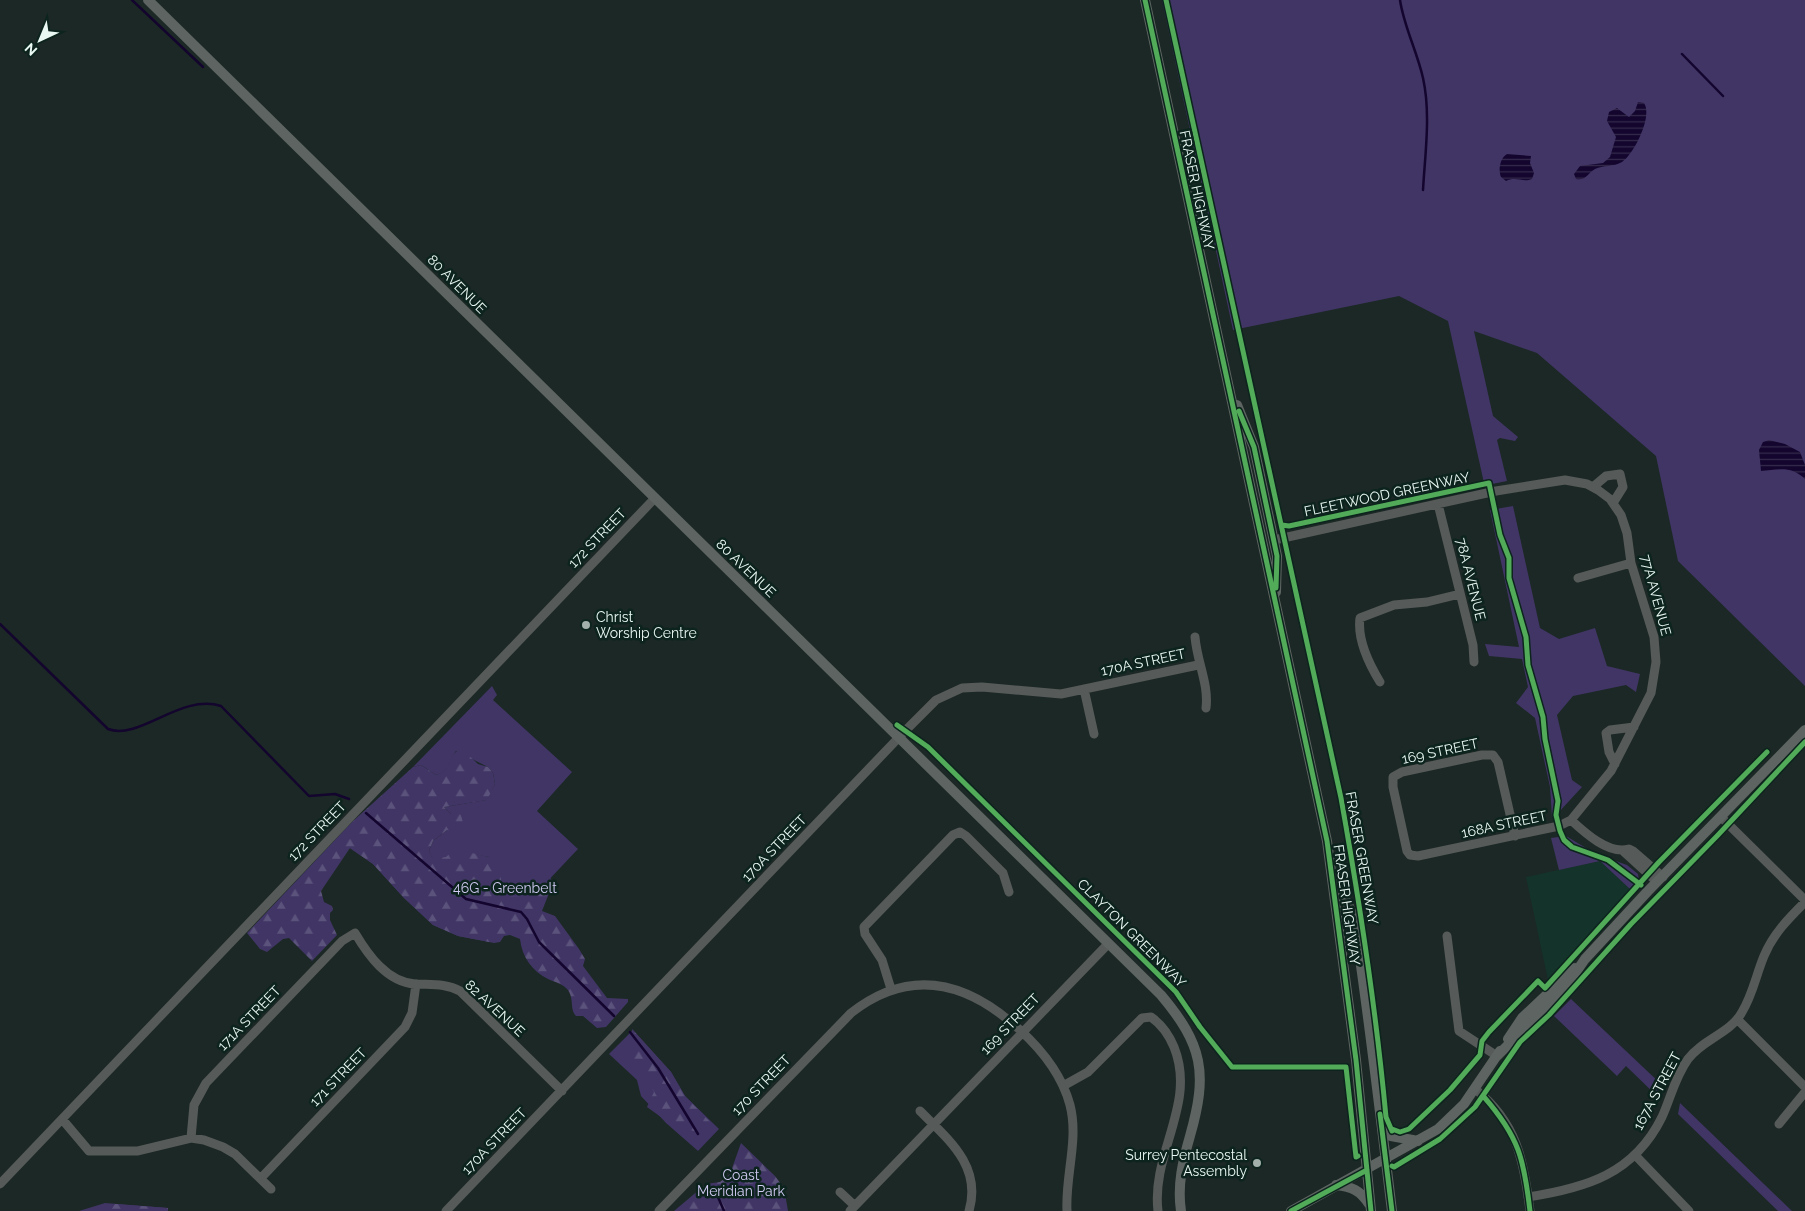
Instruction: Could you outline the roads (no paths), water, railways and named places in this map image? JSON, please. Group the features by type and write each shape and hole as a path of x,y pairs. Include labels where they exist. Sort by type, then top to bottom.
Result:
{"main road":[{"name":"80 AVENUE","path":"148,0 1161,994 1179,1016 1189,1033 1200,1068 1200,1094 1180,1174 1181,1211"},
{"name":"FRASER HIGHWAY","path":"1145,0 1243,460 1310,758 1332,879 1356,1060 1371,1209"},
{"name":"FRASER HIGHWAY","path":"1228,384 1254,447 1278,556 1275,607"},
{"path":"1243,460 1250,463 1265,498"},
{"path":"1291,1211 1418,1142 1450,1119 1475,1089 1497,1056 1565,988 1586,959 1805,730"},
{"name":"FRASER HIGHWAY","path":"1332,879 1348,904 1354,918 1375,1060 1392,1211"},
{"path":"1382,1128 1391,1136 1418,1142"},
{"path":"1336,1186 1347,1187 1362,1193 1371,1209"}],"street":[{"path":"1274,540 1438,504 1565,480 1593,487 1606,476 1620,474 1623,487 1613,503"},
{"name":"77A AVENUE","path":"1593,487 1613,503 1625,524 1631,563 1655,645 1655,671 1651,693 1634,727"},
{"name":"172 STREET","path":"0,1184 655,498"},
{"name":"78A AVENUE","path":"1438,504 1474,645 1474,662"},
{"path":"1578,578 1631,563"},
{"path":"1380,682 1365,651 1360,629 1360,618 1394,605 1426,602 1460,594"},
{"path":"1195,638 1198,665 1206,686 1206,708"},
{"name":"170A STREET","path":"446,1211 936,700 962,688 982,687 1057,694 1198,665"},
{"path":"1084,689 1094,734"},
{"path":"1634,727 1615,764 1571,820 1597,841 1623,851 1660,880"},
{"path":"1615,764 1609,752 1606,733 1610,730 1634,727"},
{"name":"169 STREET","path":"1410,855 1407,851 1393,787 1393,777 1419,769 1482,755 1494,755 1498,762 1515,836"},
{"path":"1720,817 1805,901"},
{"name":"168A STREET","path":"1410,855 1418,856 1515,836 1559,826 1571,820"},
{"path":"891,989 882,960 865,934 864,927 947,840 958,832 966,836 1003,873 1009,892"},
{"name":"167A STREET","path":"1528,1197 1585,1186 1611,1173 1635,1155 1661,1119 1677,1077 1689,1057 1704,1043 1738,1020 1753,991 1770,943 1785,922 1805,901"},
{"name":"82 AVENUE","path":"354,933 366,950 389,974 403,982 446,986 460,991 562,1091"},
{"name":"171A STREET","path":"191,1138 194,1105 206,1083 342,941 354,933"},
{"path":"1447,936 1459,1031 1497,1056"},
{"name":"169 STREET","path":"840,1192 852,1209 1108,944"},
{"name":"171 STREET","path":"261,1178 405,1026 412,1014 416,984"},
{"name":"170 STREET","path":"659,1211 842,1020 863,1003 891,989 906,986 938,985 966,992 993,1007 1022,1032 1048,1060 1064,1086"},
{"path":"1067,1211 1073,1126 1071,1107 1064,1086 1088,1072 1142,1018 1151,1017 1161,1026 1177,1055 1182,1090 1179,1107 1161,1162 1158,1181 1158,1211"},
{"path":"1738,1020 1805,1087"},
{"path":"1475,1089 1494,1108 1512,1133 1524,1166 1530,1211"},
{"path":"1779,1124 1805,1092"},
{"path":"920,1111 957,1148 968,1167 972,1188 969,1211"},
{"path":"62,1119 89,1151 141,1151 191,1138 214,1143 228,1149 271,1189"},
{"path":"1635,1155 1688,1211"}],"waterway":[{"path":"132,0 203,67"},
{"path":"1400,0 1404,20 1423,78 1427,106 1423,190"},
{"path":"1682,54 1723,96"},
{"path":"0,624 108,729 120,731 133,729 191,706 206,704 221,706 309,796 335,794 349,799"},
{"path":"366,813 466,899 521,912 527,919 539,942 614,1016"},
{"path":"630,1032 658,1068 698,1134"},
{"path":"715,1190 724,1211"}],"place":[{"name":"Christ Worship Centre","path":"586,625"},
{"name":"Surrey Pentecostal Assembly","path":"1257,1163"}],"park label":[{"name":"46G - Greenbelt","path":"505,888"},
{"name":"Coast Meridian Park","path":"741,1184"}]}
